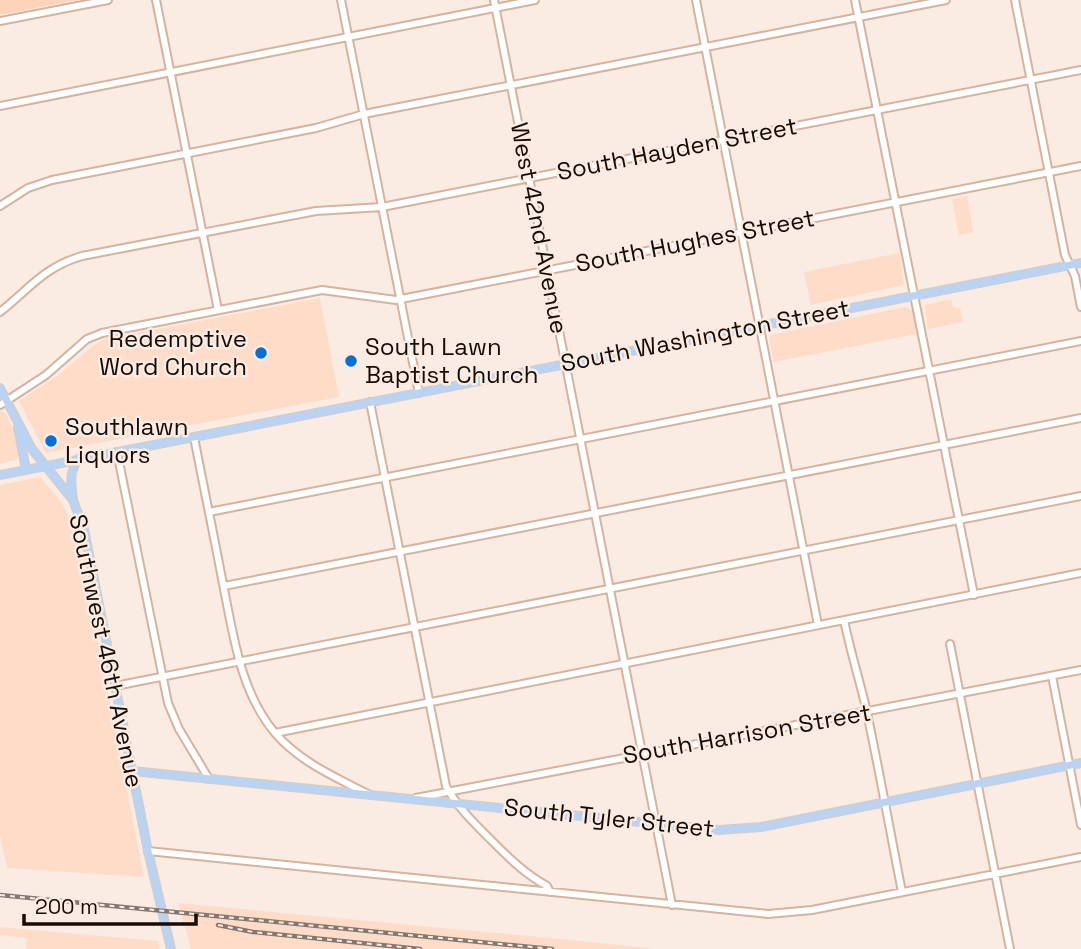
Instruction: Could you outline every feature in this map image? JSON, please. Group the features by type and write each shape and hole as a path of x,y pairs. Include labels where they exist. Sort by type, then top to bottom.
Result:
{"main road":[{"name":"South Washington Street","path":"0,475 1081,263"},
{"name":"Southwest 46th Avenue","path":"0,388 6,404 32,449 73,499 84,529 148,851 172,949"},
{"path":"6,404 19,429 26,470"},
{"path":"73,499 70,477 78,459"},
{"name":"South Tyler Street","path":"132,771 737,830 1081,763"}],"street":[{"path":"0,21 108,0"},
{"path":"156,0 218,310"},
{"path":"341,0 419,393"},
{"path":"0,106 348,37 495,4 535,0"},
{"path":"696,0 818,625"},
{"path":"855,0 974,595"},
{"path":"0,206 28,188 52,180 316,128 364,114 946,0"},
{"path":"1015,0 1065,255 1074,276 1081,307"},
{"name":"West 42nd Avenue","path":"495,4 672,905"},
{"name":"South Hayden Street","path":"0,312 38,278 60,264 82,256 316,211 382,207 1081,70"},
{"name":"South Hughes Street","path":"6,404 94,335 322,290 400,300 1081,166"},
{"path":"209,512 1081,341"},
{"path":"370,402 446,786 455,803 510,861 547,886 550,892"},
{"path":"224,586 1081,418"},
{"path":"194,437 239,661 254,700 275,733 298,755 370,795"},
{"path":"117,452 168,703 179,729 209,779"},
{"path":"115,686 1081,496"},
{"path":"275,733 1081,573"},
{"path":"844,620 867,713 902,892"},
{"path":"950,644 1010,949"},
{"name":"South Harrison Street","path":"412,799 1081,670"},
{"path":"1052,676 1081,825"},
{"path":"148,851 768,914 787,914 1081,857"}],"shaded area":[{"path":"0,0 77,0 0,15"},
{"path":"967,196 973,232 959,235 952,199"},
{"path":"899,253 904,285 811,305 804,272"},
{"path":"320,298 339,397 46,453 19,401 105,339"},
{"path":"951,299 953,307 960,308 963,322 928,329 925,305"},
{"path":"905,307 913,311 917,334 774,362 770,335"},
{"path":"0,411 6,413 14,430 19,456 16,460 0,464"},
{"path":"40,477 62,503 77,535 144,877 7,868 0,835 0,485"},
{"path":"178,903 551,938 657,949 191,949"},
{"path":"0,927 158,941 160,949 26,949 27,938 0,935"}],"railway":[{"path":"0,895 552,949"},
{"path":"218,925 253,932 420,949"}],"place":[{"name":"Redemptive Word Church","path":"261,353"},
{"name":"South Lawn Baptist Church","path":"351,361"},
{"name":"Southlawn Liquors","path":"51,441"}]}
